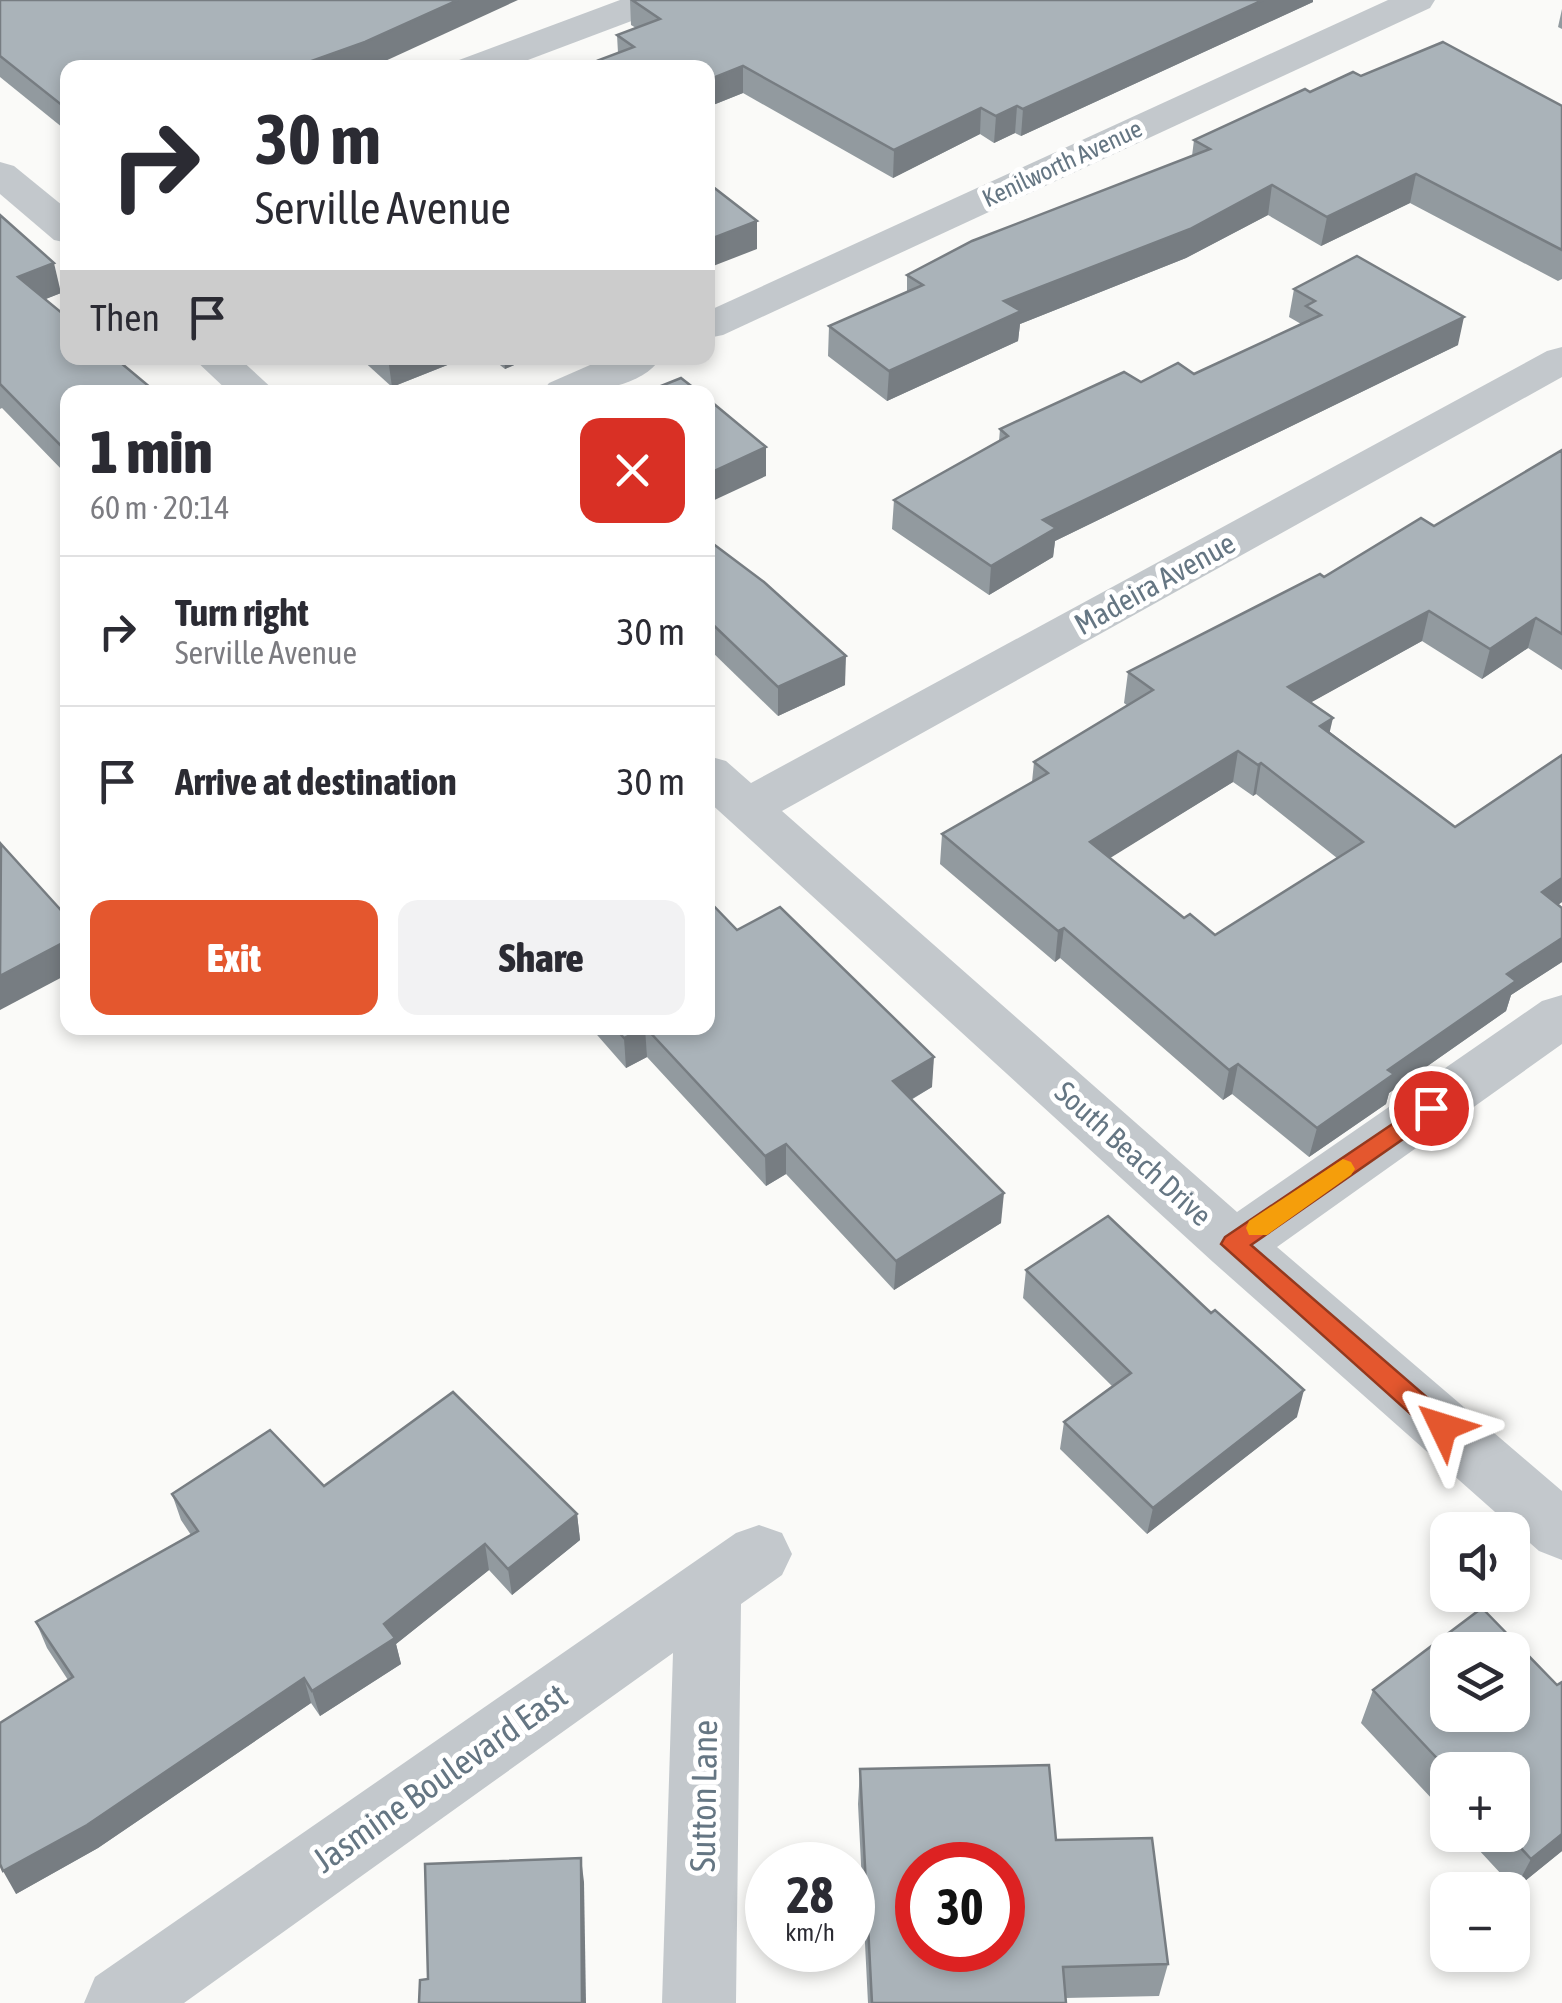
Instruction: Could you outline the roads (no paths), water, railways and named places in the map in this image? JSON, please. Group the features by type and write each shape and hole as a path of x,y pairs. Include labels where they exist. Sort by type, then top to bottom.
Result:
{"street":[{"path":"493,60 653,0"},
{"name":"Kenilworth Avenue","path":"715,323 1417,0"},
{"path":"0,174 60,221"},
{"name":"Madeira Avenue","path":"728,790 1562,360"},
{"path":"222,365 246,385"},
{"path":"580,385 624,365"},
{"name":"South Beach Drive","path":"728,790 1562,1532"},
{"path":"1234,1244 1562,1016"},
{"name":"Jasmine Boulevard East","path":"120,2003 734,1572"},
{"name":"Sutton Lane","path":"699,2003 734,1572"}]}
